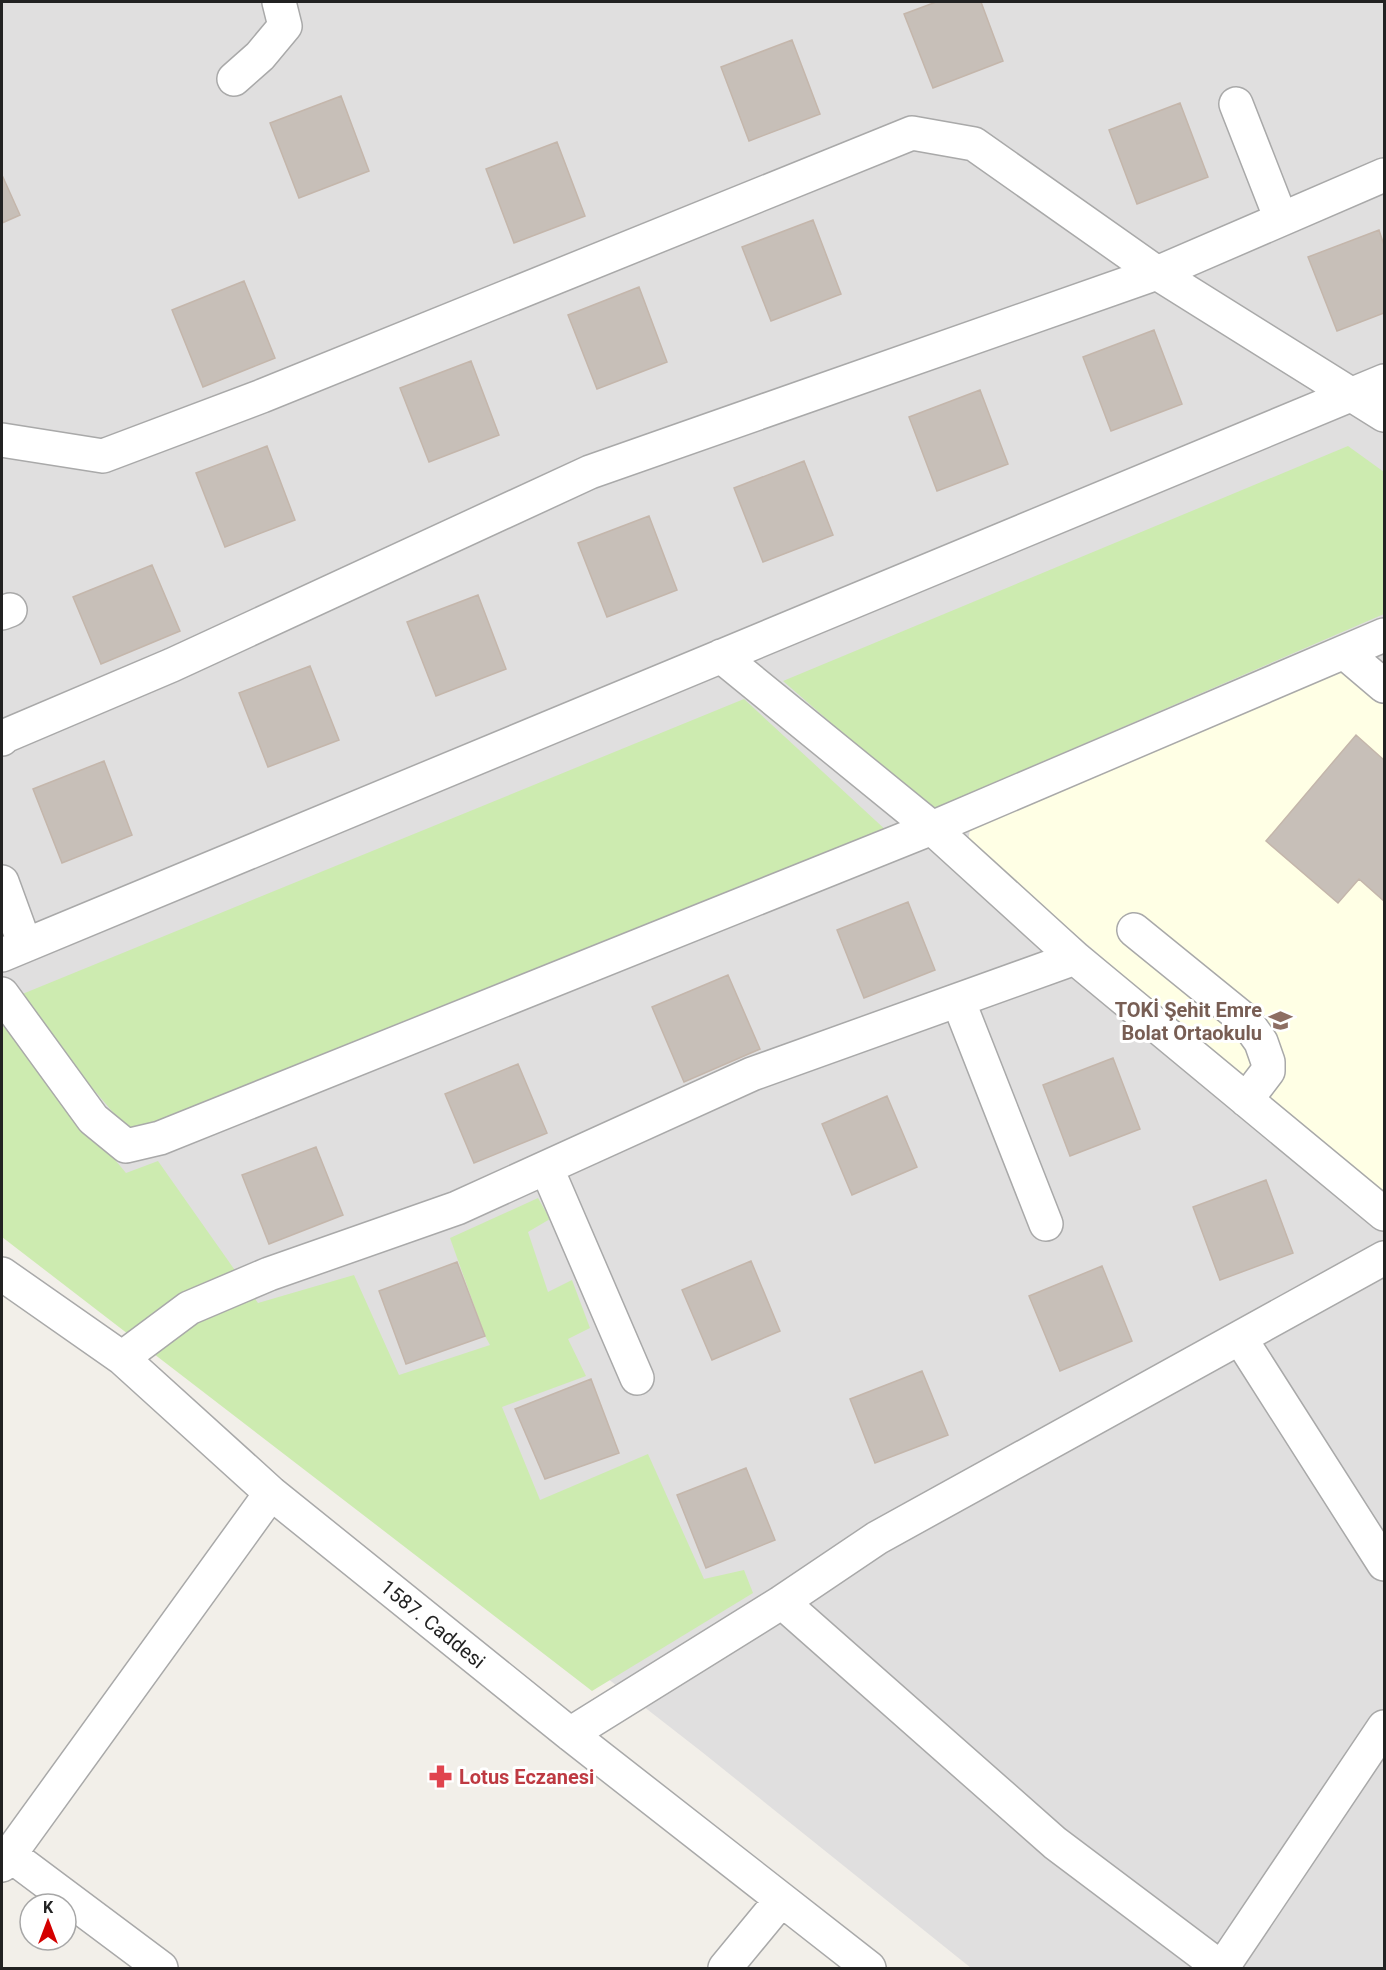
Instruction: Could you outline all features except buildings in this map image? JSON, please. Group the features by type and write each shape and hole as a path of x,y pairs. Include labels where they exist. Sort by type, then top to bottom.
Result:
{"street":[{"path":"234,79 260,56 285,26 279,2"},
{"path":"1236,104 1281,219"},
{"path":"2,440 103,456 262,396 912,133 974,144 1157,273 1384,415"},
{"path":"2,740 5,736 171,665 590,472 1157,273 1384,175"},
{"path":"2,882 13,950 1384,381"},
{"path":"2,994 93,1119 126,1146 171,1134 932,828 1384,635"},
{"path":"1344,651 1384,686"},
{"path":"721,656 932,828 1075,958 1384,1214"},
{"path":"1134,930 1246,1021 1261,1042 1268,1062 1268,1071 1246,1100"},
{"path":"122,1358 189,1308 268,1274 457,1208 752,1074 1075,958"},
{"path":"958,1000 1046,1224"},
{"path":"547,1169 638,1378"},
{"path":"570,1734 782,1602 877,1538 1384,1258"},
{"name":"1587. Caddesi","path":"2,1274 122,1358 271,1493 570,1734 869,1968"},
{"path":"1240,1338 1384,1564"},
{"path":"161,1968 6,1860 271,1493"},
{"path":"782,1602 1055,1843 1221,1968 1384,1727"},
{"path":"725,1968 781,1900"}],"shaded area":[{"path":"2,2 1384,2 1384,1968 971,1968 702,1752 2,1207"},
{"name":"TOKİ Şehit Emre Bolat Ortaokulu","path":"1348,667 1384,699 1384,1199 968,842 971,822"}],"green space":[{"path":"1348,446 1384,472 1384,614 931,810 783,681"},
{"path":"744,699 889,833 139,1143 15,997"},
{"path":"2,1024 126,1173 158,1161 258,1303 354,1275 399,1375 490,1345 450,1238 538,1198 550,1219 528,1232 548,1292 572,1280 590,1328 568,1339 586,1376 502,1407 540,1500 648,1454 704,1579 744,1570 753,1593 592,1691 2,1237"}],"place":[{"name":"TOKİ Şehit Emre Bolat Ortaokulu","path":"1280,1021"},
{"name":"Lotus Eczanesi","path":"441,1777"}]}
